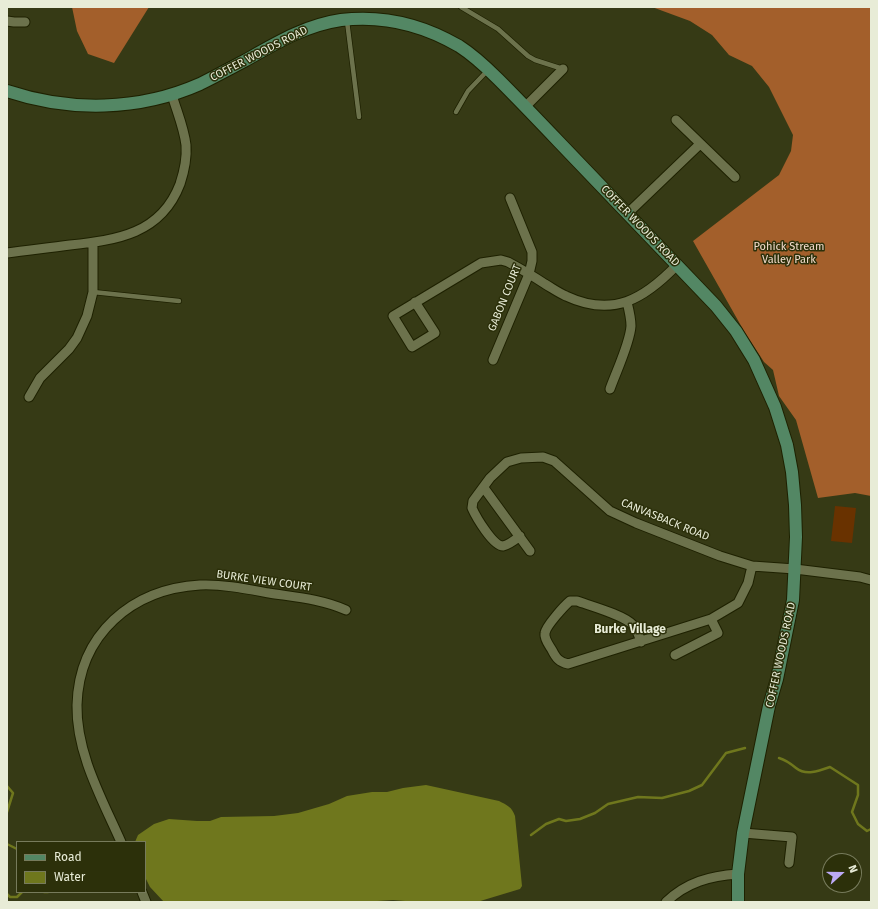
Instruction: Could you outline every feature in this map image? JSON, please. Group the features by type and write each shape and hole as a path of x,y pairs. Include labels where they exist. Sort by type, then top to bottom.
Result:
{"street":[{"name":"COFFER WOODS ROAD","path":"7,91 38,100 80,106 121,105 172,95 200,84 296,33 326,23 369,18 402,23 421,28 459,46 488,70 526,106 716,306 736,331 754,360 776,407 787,445 792,472 795,505 795,569 793,600 777,680 769,706 742,833 738,874 738,902"},
{"path":"7,21 25,22"},
{"path":"526,106 563,69"},
{"path":"7,253 93,242 126,236 144,228 161,214 176,195 183,174 186,154 183,128 172,95"},
{"path":"676,120 735,177"},
{"path":"627,214 700,144"},
{"name":"GABON COURT","path":"493,360 529,274 532,261 532,252 510,198"},
{"path":"29,397 40,378 69,349 77,338 87,316 93,292 93,242"},
{"path":"416,302 435,333 412,348 393,316 468,270 481,263 501,260 508,262 566,296 584,303 601,306 627,302 649,290 677,265"},
{"path":"610,389 628,342 631,328 631,316 627,302"},
{"name":"CANVASBACK ROAD","path":"520,536 507,545 501,546 495,543 472,508 474,501 490,478 507,462 521,458 543,457 554,461 610,511 636,524 752,566 795,569 860,577 871,580"},
{"path":"484,488 530,551"},
{"path":"641,642 638,632 633,624 624,618 577,601 570,601 566,605 546,629 544,634 557,659 562,663 568,664 641,642 712,619 738,603 748,583 752,566"},
{"name":"BURKE VIEW COURT","path":"121,841 87,762 80,737 77,706 78,693 86,660 100,633 111,621 124,610 155,594 178,588 200,585 228,586 308,599 334,604 346,610"},
{"path":"675,655 718,633 712,619"},
{"path":"742,833 792,837 789,863"},
{"path":"666,902 685,887 718,876 738,874"}],"lane":[{"path":"461,7 498,29 528,56 535,60 563,69"},
{"path":"346,20 359,116"},
{"path":"456,112 468,91 488,70"},
{"path":"93,292 179,301"}],"shaded area":[{"path":"835,506 856,508 852,543 831,541"}],"green space":[{"path":"72,7 149,7 114,63 88,54 77,31"},
{"name":"Pohick Stream Valley Park","path":"652,7 871,7 871,496 855,493 818,498 796,420 779,396 773,370 764,362 744,331 693,241 779,175 791,151 793,135 769,87 752,66 729,55 712,35 690,21"}],"water":[{"path":"426,785 499,801 511,808 515,816 522,886 520,889 477,902 417,902 393,900 362,902 164,902 150,887 146,879 146,841 135,841 138,835 154,824 169,819 210,821 221,817 274,816 298,813 329,804 347,796 372,792 387,792"}],"waterway":[{"path":"531,835 546,824 559,819 566,821 580,819 595,813 608,804 638,797 662,798 689,791 702,785 726,753 745,748"},
{"path":"779,758 804,772 813,772 830,767 858,785 858,795 852,812 858,824 867,831 871,829"},
{"path":"7,786 13,793 7,812"},
{"path":"7,844 16,848"},
{"path":"7,894 10,897 17,897 21,893"}],"district":[{"name":"Burke Village","path":"630,630"}]}
